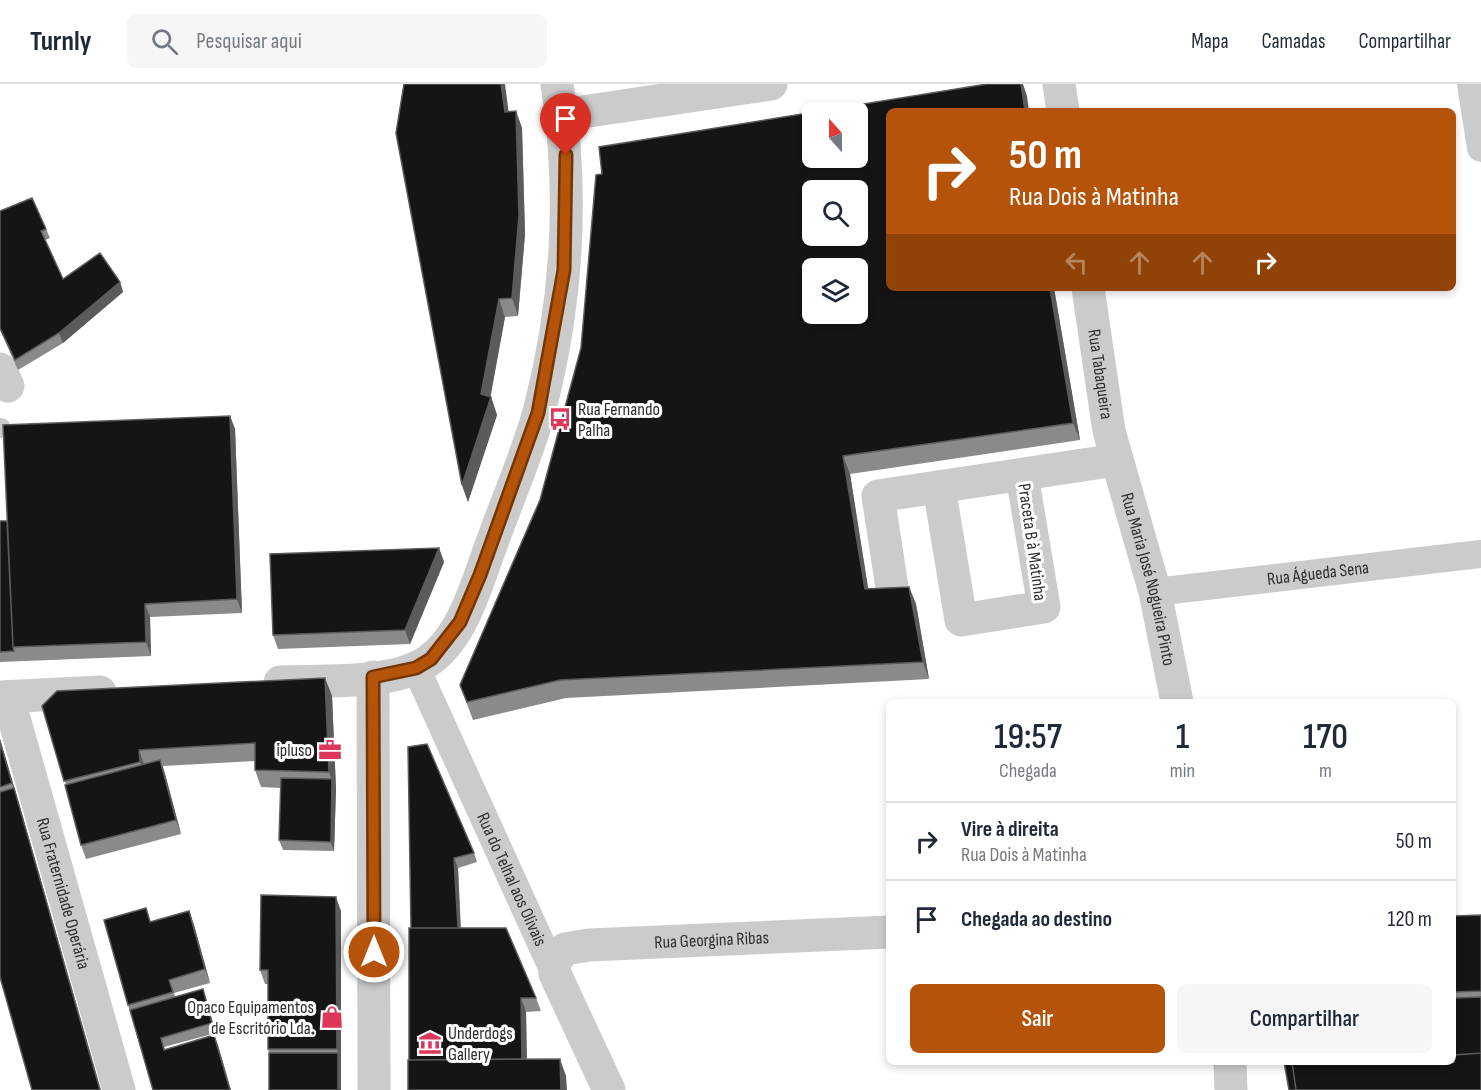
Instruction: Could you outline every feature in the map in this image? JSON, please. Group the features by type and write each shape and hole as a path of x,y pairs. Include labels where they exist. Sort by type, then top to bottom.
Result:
{"street":[{"path":"255,684 373,677 416,668 431,659 460,622 480,575 538,413 564,270 567,168 559,99 771,84"},
{"path":"1059,84 1063,108"},
{"path":"1471,84 1481,148"},
{"name":"Rua Tabaqueira","path":"1088,291 1116,460"},
{"name":"Praceta B à Matinha","path":"893,594 878,496 1116,460"},
{"name":"Rua Maria José Nogueira Pinto","path":"1116,460 1155,592 1176,699"},
{"name":"Praceta B à Matinha","path":"939,487 961,620 1044,607 1022,475"},
{"name":"Rua Águeda Sena","path":"1155,592 1481,554"},
{"name":"Rua do Telhal aos Olivais","path":"416,668 609,1090"},
{"path":"373,677 374,1090"},
{"path":"4,697 126,690"},
{"name":"Rua Fraternidade Operária","path":"4,697 119,1090"},
{"name":"Rua Georgina Ribas","path":"555,974 554,962 559,953 578,945 886,932"},
{"path":"1230,1065 1231,1090"}],"building":[{"path":"404,84 501,84 505,112 516,111 519,216 512,298 499,299 481,394 491,397 462,485 396,133"},
{"path":"987,84 1021,84 1025,108 886,108 886,291 1051,291 1073,423 843,456 865,589 909,587 923,662 560,680 467,702 460,685 540,500 581,348 596,175 602,174 599,147 802,114 802,168 868,168 868,103"},
{"path":"32,198 46,229 41,231 63,279 100,253 120,282 59,333 15,360 0,328 0,211"},
{"path":"230,416 237,599 145,604 146,642 13,647 3,425"},
{"path":"0,521 7,521 14,651 0,652"},
{"path":"439,548 405,630 273,635 270,554"},
{"path":"325,678 329,772 255,770 255,743 139,750 140,762 64,781 42,706 57,691"},
{"path":"0,742 12,783 0,787"},
{"path":"427,744 474,853 454,858 458,928 411,928 408,747"},
{"path":"160,760 176,820 81,845 65,785"},
{"path":"281,778 332,779 331,842 279,840"},
{"path":"14,788 100,1090 32,1090 0,977 0,792"},
{"path":"261,895 336,897 337,1049 268,1049 268,970 260,970"},
{"path":"146,908 150,922 189,911 205,969 169,980 173,992 128,1005 104,920"},
{"path":"1481,915 1481,991 1456,992 1456,916"},
{"path":"409,928 506,928 536,998 521,998 522,1059 409,1060"},
{"path":"203,989 212,1023 161,1038 164,1050 214,1035 230,1090 153,1090 130,1010"},
{"path":"1481,997 1481,1053 1456,1055 1456,998"},
{"path":"269,1053 338,1053 338,1090 269,1090"},
{"path":"1481,1053 1481,1090 1296,1090 1292,1065 1456,1065 1456,1055"},
{"path":"560,1059 561,1090 408,1090 408,1060"},
{"path":"1285,1065 1292,1065 1296,1090 1289,1090"}],"place":[{"name":"Rua Fernando Palha","path":"560,419"},
{"name":"ipluso","path":"330,750"},
{"name":"Opaco Equipamentos de Escritório Lda.","path":"332,1017"},
{"name":"Underdogs Gallery","path":"430,1043"}],"route":[{"path":"374,952 373,677 416,668 431,659 447,643 460,622 480,575 538,413 564,270 567,204 566,155"}]}
